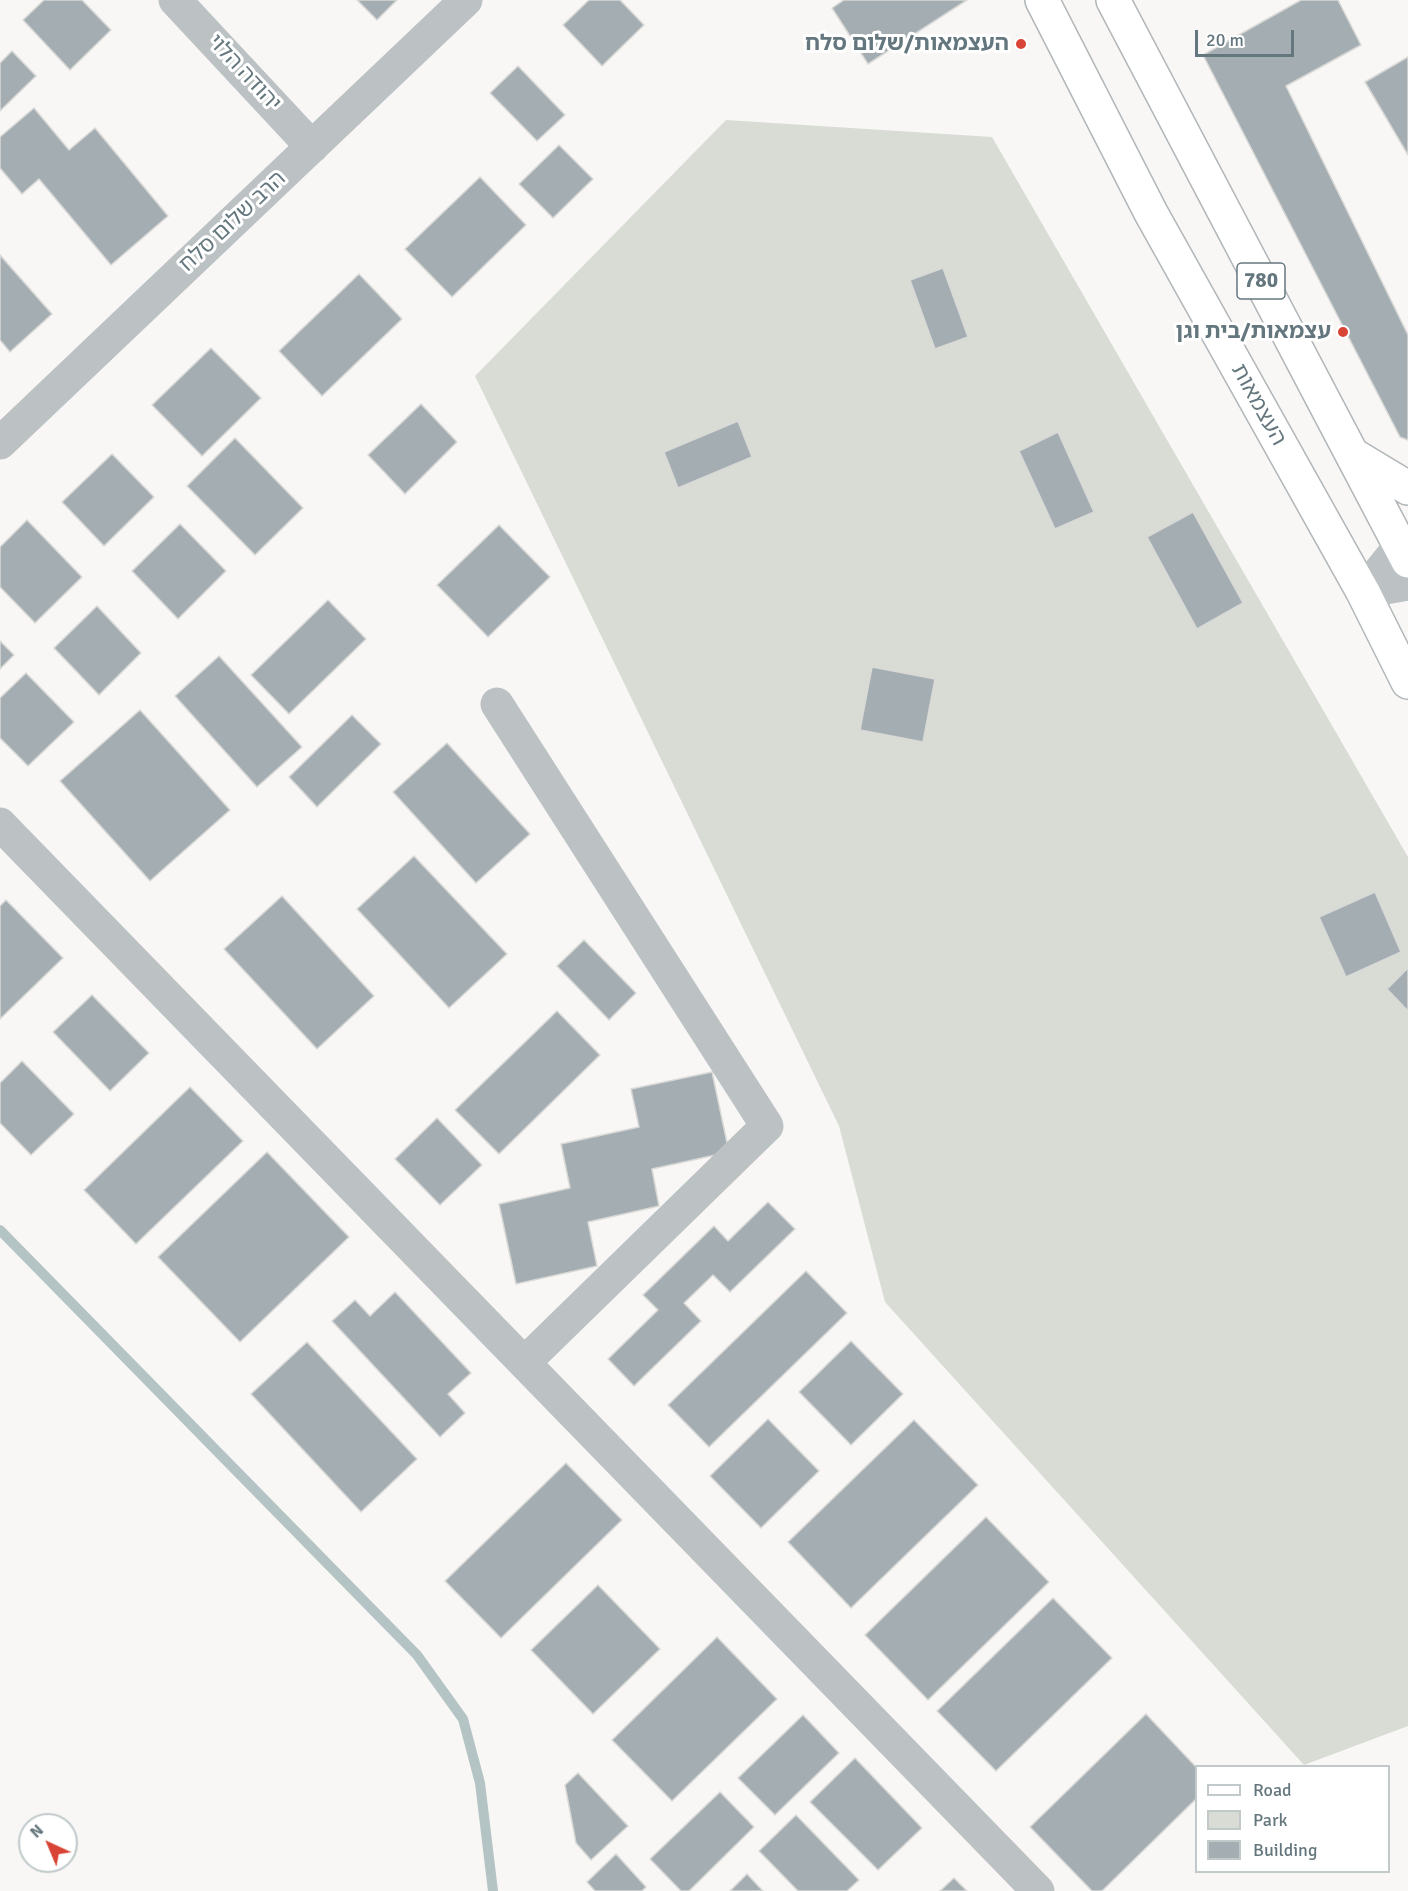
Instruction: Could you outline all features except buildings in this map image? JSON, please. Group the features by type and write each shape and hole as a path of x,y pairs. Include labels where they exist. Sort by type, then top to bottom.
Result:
{"main road":[{"name":"העצמאות","path":"1042,0 1151,213 1363,592 1408,682"},
{"name":"780","path":"1113,0 1352,453 1406,550"},
{"path":"1352,453 1408,488"}],"street":[{"name":"יהודה הלוי","path":"175,0 312,147"},
{"name":"הרב שלום סלח","path":"0,443 466,0"},
{"path":"1363,592 1406,550"},
{"path":"1363,592 1408,584"},
{"path":"497,704 767,1126 525,1362"},
{"path":"0,824 1038,1891"}],"green space":[{"path":"726,120 992,137 1408,857 1408,1726 1304,1765 885,1302 839,1126 475,376"}],"waterway":[{"path":"0,1230 417,1655 463,1719 480,1783 493,1891"}],"place":[{"name":"העצמאות/שלום סלח","path":"1021,44"},
{"name":"עצמאות/בית וגן","path":"1343,332"}]}
